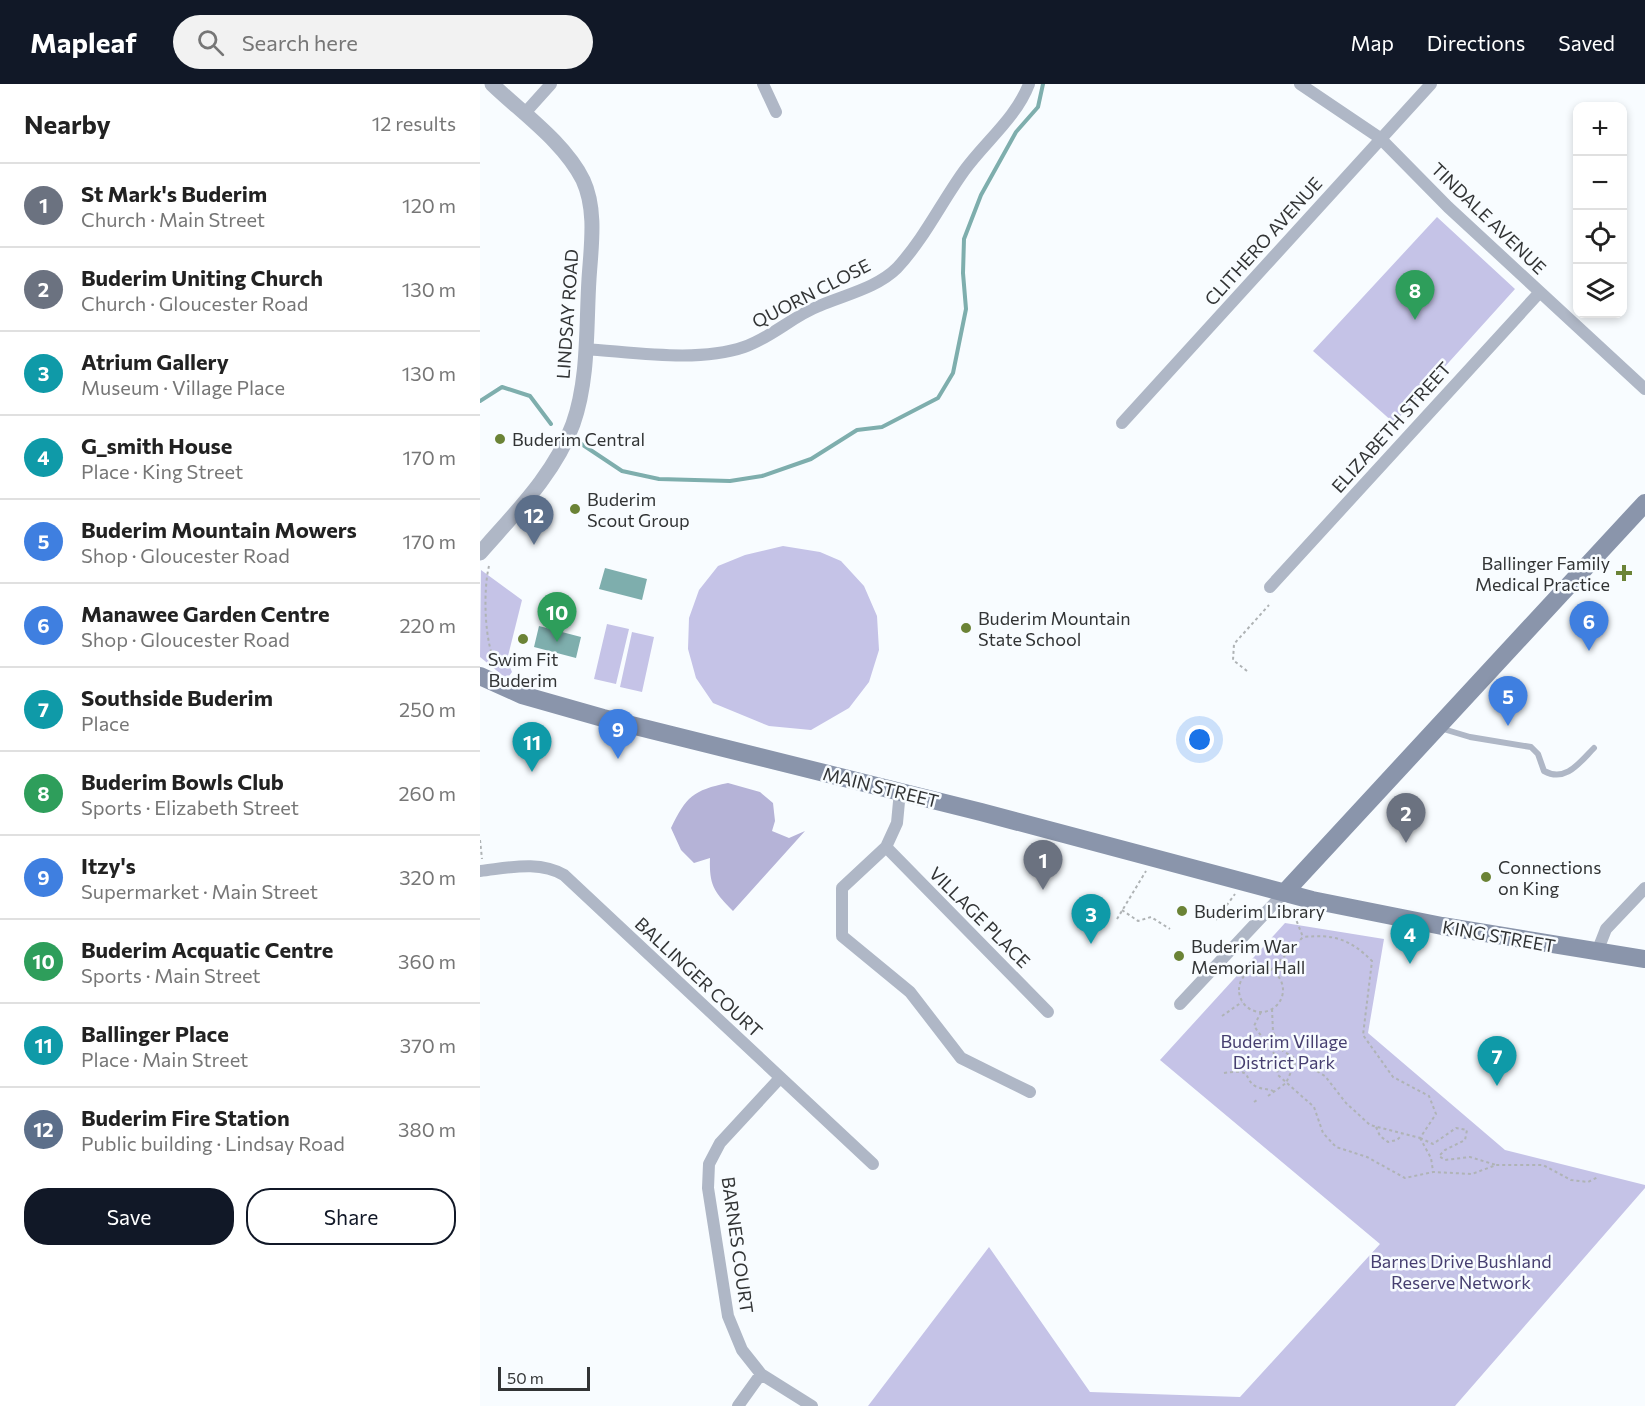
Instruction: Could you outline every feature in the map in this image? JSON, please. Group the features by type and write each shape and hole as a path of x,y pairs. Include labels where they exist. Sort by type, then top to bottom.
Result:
{"main road":[{"path":"1285,892 1645,503"},
{"name":"MAIN STREET","path":"480,676 522,695 603,718 900,791 1285,892"},
{"name":"KING STREET","path":"1285,892 1442,926 1645,960"}],"street":[{"name":"LINDSAY ROAD","path":"484,560 557,457 578,409 585,349 591,233 588,191 570,160 492,84"},
{"path":"524,114 551,84"},
{"path":"763,84 776,112"},
{"name":"QUORN CLOSE","path":"585,349 701,355 723,353 745,347 816,307 882,279 895,270 917,243 982,145 1013,114 1029,84"},
{"name":"TINDALE AVENUE","path":"1300,84 1380,138 1449,207 1645,389"},
{"name":"CLITHERO AVENUE","path":"1122,423 1431,84"},
{"name":"ELIZABETH STREET","path":"1270,587 1540,292"},
{"path":"900,791 897,823 886,847 842,888 842,936 910,992 961,1058 1030,1092"},
{"name":"VILLAGE PLACE","path":"886,847 1048,1012"},
{"name":"BALLINGER COURT","path":"481,865 551,867 564,875 873,1164"},
{"path":"1597,952 1606,929 1645,888"},
{"path":"1180,1004 1285,892"},
{"name":"BARNES COURT","path":"780,1078 720,1143 709,1164 708,1188 728,1316 742,1350 760,1374 812,1406"},
{"path":"738,1406 760,1374"}],"lane":[{"path":"1437,727 1470,736 1531,747 1538,754 1544,771 1553,775 1569,772 1593,748"}],"path":[{"path":"484,560 490,640 495,664 504,672"},
{"path":"1247,671 1233,660 1234,644 1269,605"},
{"path":"480,840 481,865"},
{"path":"1117,919 1147,869"},
{"path":"1216,920 1237,892"},
{"path":"1122,910 1138,921 1151,917 1170,929"},
{"path":"1296,917 1303,937"},
{"path":"1271,970 1303,937 1325,935 1356,944 1372,961 1364,1035 1393,1077 1429,1096 1436,1114 1420,1138"},
{"path":"1257,969 1271,970 1281,981 1283,988 1280,1002 1272,1009 1254,1010 1243,1002 1239,988 1245,976 1257,969"},
{"path":"1222,1016 1243,1002"},
{"path":"1272,1009 1273,1032 1283,1051 1325,1076 1346,1102 1370,1125 1420,1138 1433,1144 1456,1128 1467,1130 1465,1140 1445,1149 1439,1156 1431,1158"},
{"path":"1261,1011 1254,1026 1275,1055 1278,1075 1314,1107 1323,1133 1336,1147 1367,1157 1406,1178 1433,1172 1472,1174 1496,1164"},
{"path":"1268,1096 1276,1093 1286,1083 1297,1059"},
{"path":"1224,1073 1242,1072 1249,1075 1256,1086 1276,1093"},
{"path":"1376,1127 1380,1136 1388,1142 1397,1140 1403,1134"},
{"path":"1420,1138 1431,1158 1433,1172"},
{"path":"1439,1156 1445,1160 1470,1157 1496,1164 1543,1165 1571,1180 1588,1182 1598,1177"}],"green space":[{"path":"1437,217 1515,289 1394,423 1313,351"},
{"path":"783,546 820,552 841,561 864,586 877,616 879,650 869,682 849,708 811,730 769,726 713,703 696,678 688,649 689,618 699,590 718,566 745,555"},
{"path":"481,570 522,600 507,660 512,672 507,679 480,657"},
{"path":"607,624 629,629 616,684 594,679"},
{"path":"632,632 654,637 642,692 620,687"},
{"path":"1285,923 1384,939 1368,1033 1505,1150 1645,1185 1645,1188 1455,1406 868,1406 989,1247 1090,1392 1240,1397 1380,1244 1160,1060"}],"shaded area":[{"path":"605,568 647,579 642,600 599,589"},
{"path":"539,626 581,637 576,658 534,647"},
{"path":"728,783 760,792 773,803 775,821 772,831 789,838 805,831 733,911 714,888 710,858 694,863 681,850 671,828 681,809 692,796 706,789"}],"waterway":[{"path":"577,441 622,471 659,479 730,481 762,476 811,459 857,430 882,427 938,398 953,373 966,309 963,273 964,239 981,195 1016,132 1038,107 1043,84"},
{"path":"480,401 502,387 530,396 551,424"}],"place":[{"name":"Buderim Bowls Club","path":"1415,320"},
{"name":"Buderim Central","path":"500,439"},
{"name":"Buderim Scout Group","path":"575,509"},
{"name":"Buderim Fire Station","path":"534,545"},
{"name":"Ballinger Family Medical Practice","path":"1624,573"},
{"name":"Buderim Mountain State School","path":"966,628"},
{"name":"Swim Fit Buderim","path":"523,639"},
{"name":"Buderim Acquatic Centre","path":"557,642"},
{"name":"Manawee Garden Centre","path":"1589,651"},
{"name":"Buderim Mountain Mowers","path":"1508,726"},
{"name":"Itzy's","path":"618,759"},
{"name":"Ballinger Place","path":"532,772"},
{"name":"Buderim Uniting Church","path":"1406,843"},
{"name":"Connections on King","path":"1486,877"},
{"name":"St Mark's Buderim","path":"1043,890"},
{"name":"Buderim Library","path":"1182,911"},
{"name":"Atrium Gallery","path":"1091,944"},
{"name":"Buderim War Memorial Hall","path":"1179,956"},
{"name":"G_smith House","path":"1410,964"},
{"name":"Southside Buderim","path":"1497,1086"}],"park label":[{"name":"Buderim Village District Park","path":"1284,1051"},
{"name":"Barnes Drive Bushland Reserve Network","path":"1461,1271"}]}
